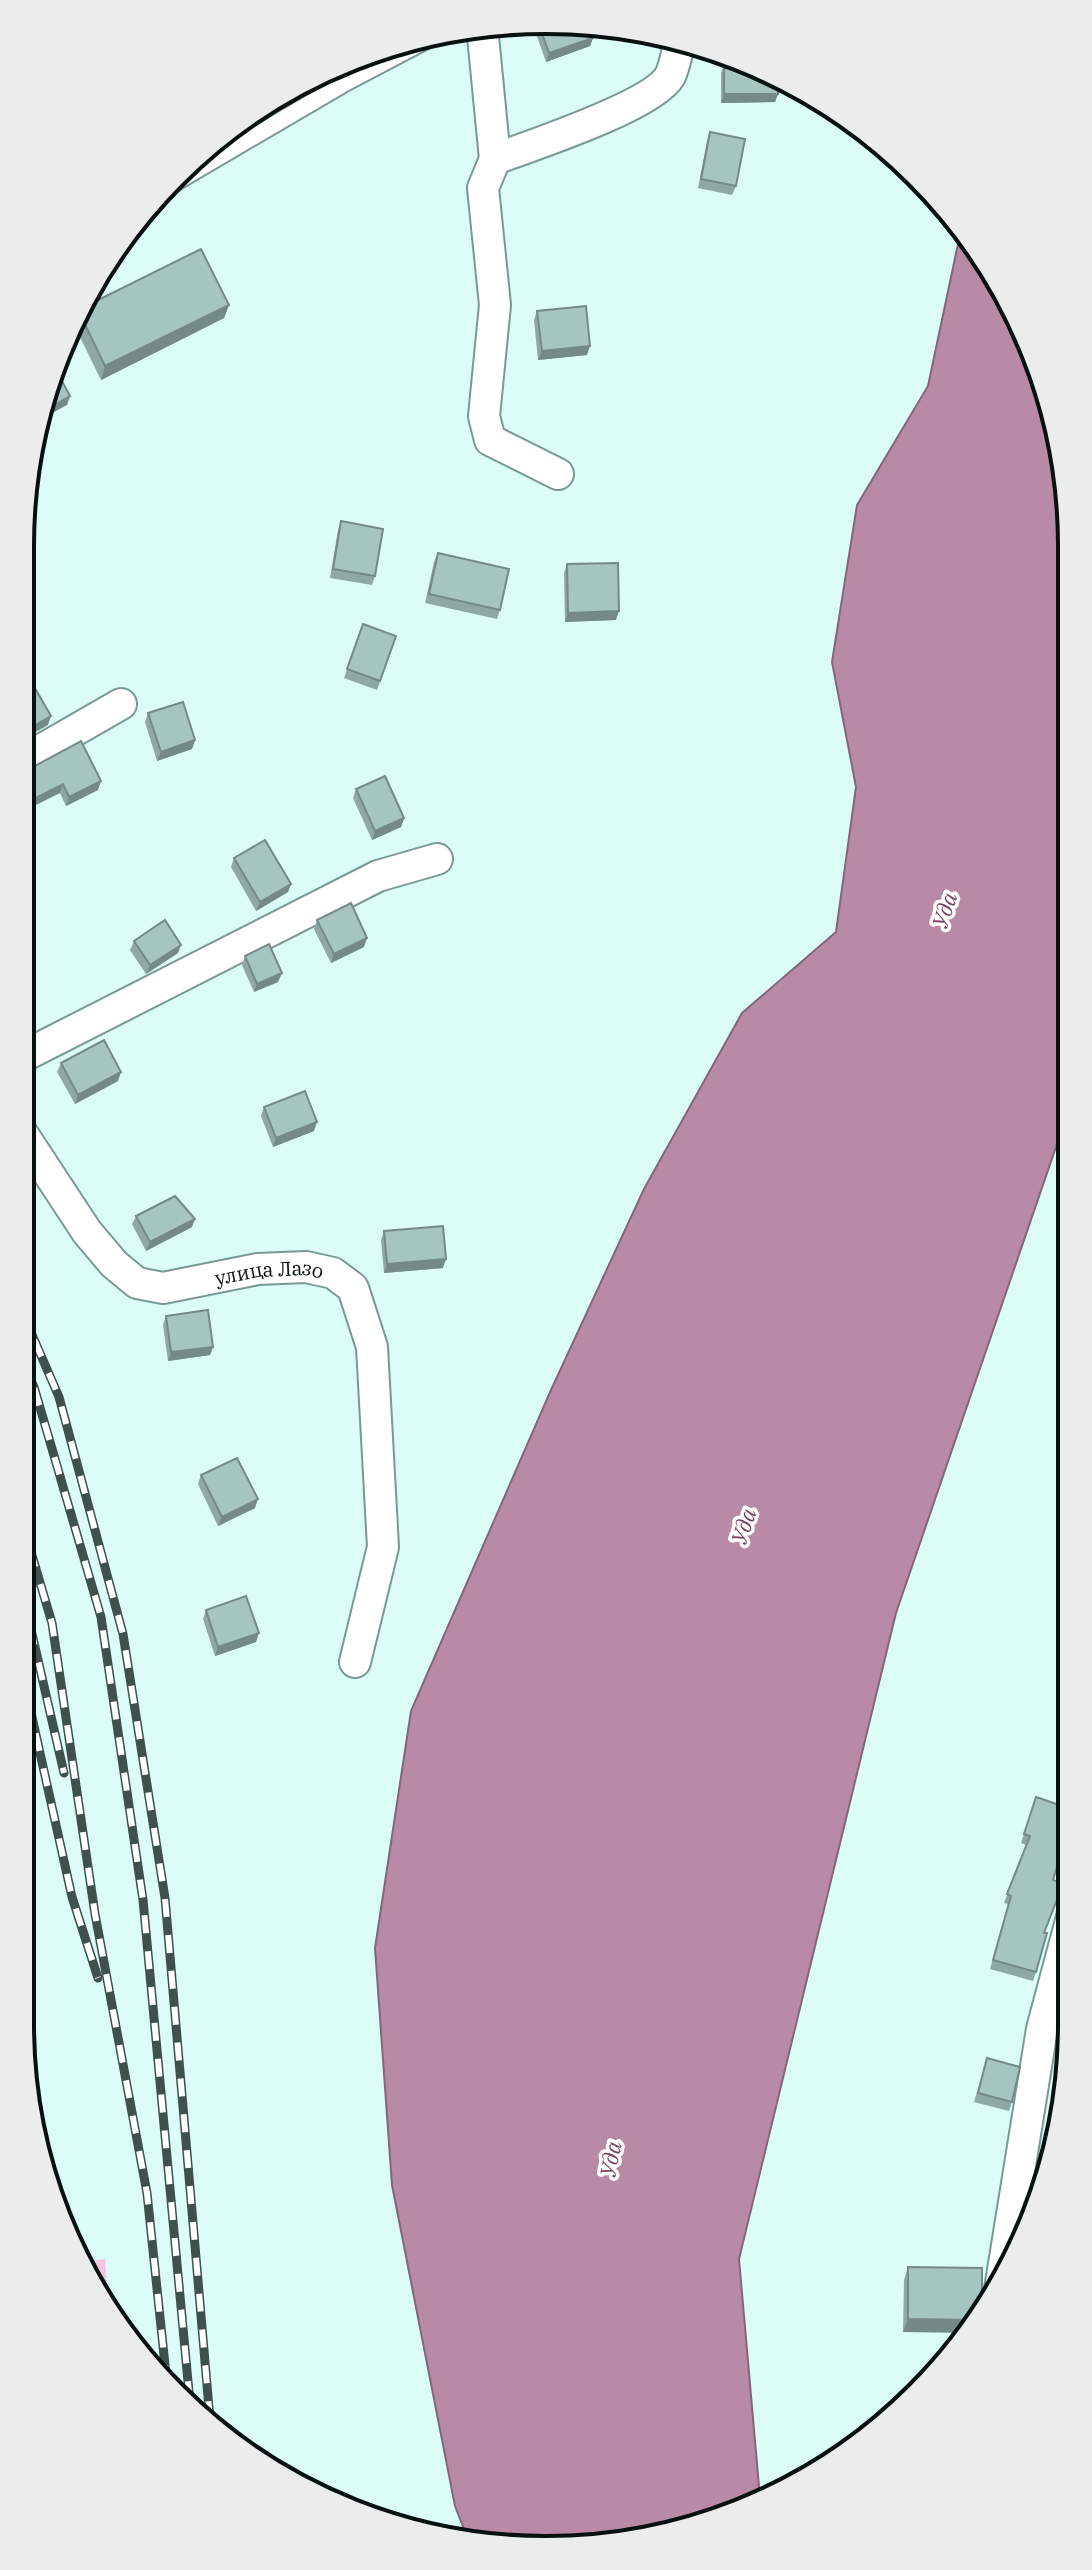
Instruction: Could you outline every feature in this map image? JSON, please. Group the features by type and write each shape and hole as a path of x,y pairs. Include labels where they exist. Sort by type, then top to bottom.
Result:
{"street":[{"path":"483,38 495,159 483,188 495,305 485,429 490,440 558,474"},
{"path":"495,159 562,135 637,102 669,78 677,51"},
{"path":"34,754 121,704"},
{"path":"34,1051 378,876 437,859"},
{"name":"улица Лазо","path":"34,1151 87,1232 114,1264 137,1283 163,1288 258,1269 306,1267 333,1273 353,1288 372,1347 383,1547 355,1662"},
{"path":"1007,2246 1042,2029 1058,1969"}],"lane":[{"path":"202,166 395,57"}],"shaded area":[{"path":"105,2259 107,2287 103,2280 93,2260"}],"water":[{"name":"Уда","path":"958,243 989,290 1019,350 1041,413 1054,479 1058,546 1058,1141 896,1613 739,2259 759,2489 679,2519 613,2532 546,2536 464,2529 455,2506 392,2185 375,1948 411,1711 551,1390 644,1189 742,1013 836,932 856,787 832,662 857,505 928,386"}],"building":[{"path":"542,34 592,36 593,38 549,53"},
{"path":"724,66 778,90 778,94 724,94"},
{"path":"710,132 745,139 736,186 701,179"},
{"path":"201,249 229,305 105,366 85,324 97,300"},
{"path":"586,306 590,346 542,351 537,311"},
{"path":"61,380 70,396 53,406"},
{"path":"341,521 383,529 375,576 333,569"},
{"path":"438,553 509,569 500,610 429,594"},
{"path":"618,563 619,611 568,613 567,564"},
{"path":"363,624 396,636 380,681 347,669"},
{"path":"34,691 51,716 34,726"},
{"path":"183,702 195,740 161,752 148,713"},
{"path":"81,741 101,781 69,797 63,784 34,799 34,766"},
{"path":"385,776 404,818 375,831 356,789"},
{"path":"265,840 291,884 260,902 234,858"},
{"path":"351,903 367,938 334,954 317,920"},
{"path":"165,920 181,945 150,965 134,941"},
{"path":"269,944 282,973 257,984 245,956"},
{"path":"104,1040 121,1072 78,1095 61,1063"},
{"path":"305,1091 317,1122 276,1138 264,1107"},
{"path":"175,1196 195,1219 150,1242 136,1216"},
{"path":"443,1226 446,1259 387,1264 384,1231"},
{"path":"208,1310 213,1347 171,1352 166,1316"},
{"path":"237,1458 258,1499 222,1517 201,1475"},
{"path":"246,1596 259,1633 218,1647 206,1610"},
{"path":"1036,1797 1058,1805 1058,1863 1053,1880 1058,1882 1058,1897 1044,1933 1047,1933 1036,1972 993,1960 1011,1896 1007,1894 1030,1836 1024,1834"},
{"path":"987,2058 1020,2067 1012,2102 978,2093"},
{"path":"908,2267 982,2268 982,2292 964,2320 908,2319"}],"railway":[{"path":"34,1339 59,1397 123,1634 165,1898 209,2410"},
{"path":"34,1387 101,1617 143,1900 189,2391"},
{"path":"34,1562 52,1623 95,1914 147,2193 165,2366"},
{"path":"34,1643 64,1773"},
{"path":"34,1726 72,1897 98,1978"}]}
